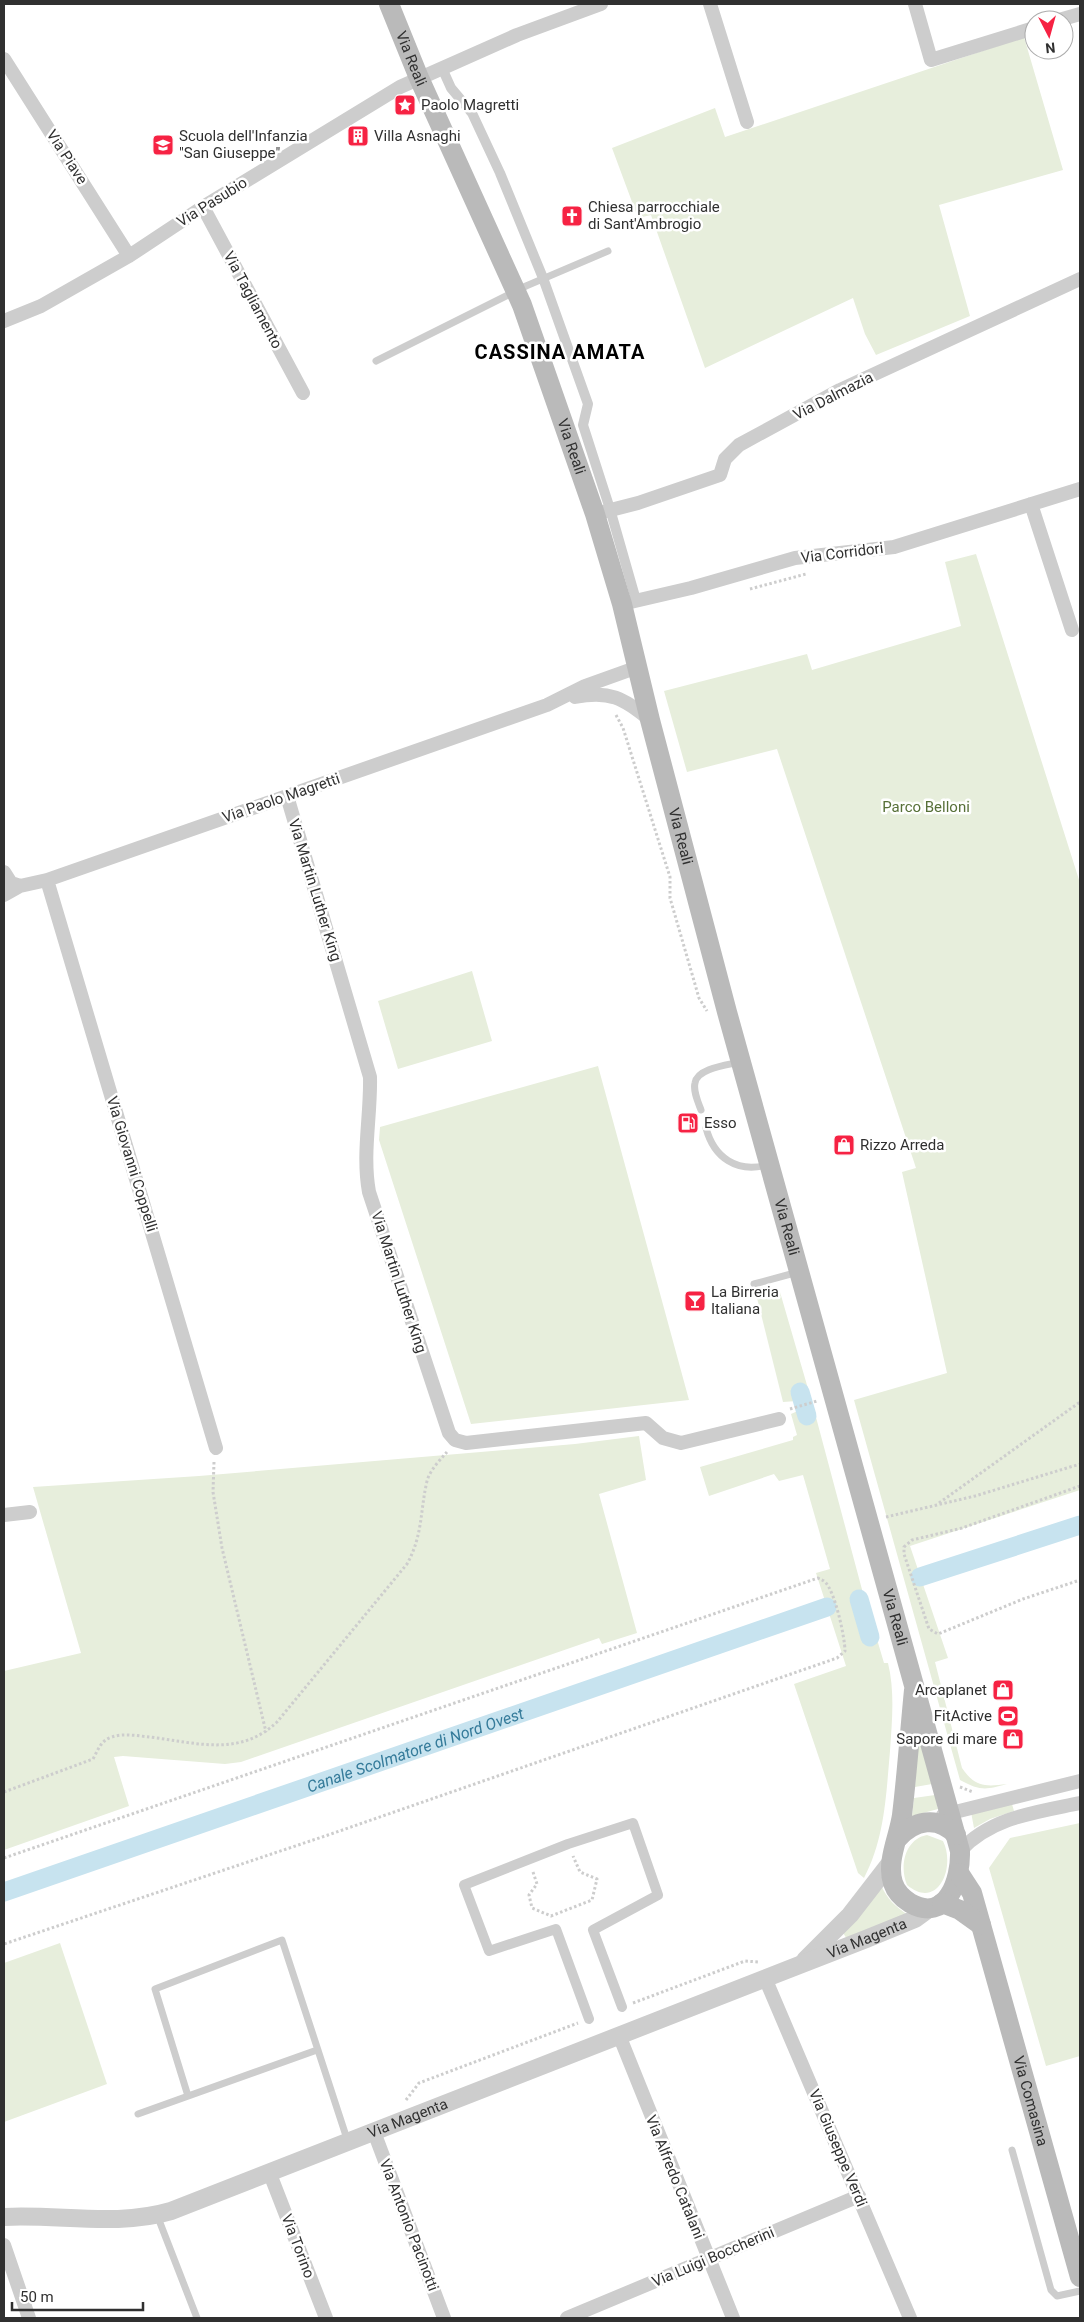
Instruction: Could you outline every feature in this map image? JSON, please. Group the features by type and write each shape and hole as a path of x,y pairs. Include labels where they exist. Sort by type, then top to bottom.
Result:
{"main road":[{"name":"Via Reali","path":"389,4 419,78 516,291 602,511 629,602 638,667 650,720 741,1062 914,1690 952,1806 958,1843"},
{"name":"Via Reali","path":"897,1839 902,1816 914,1690"},
{"path":"936,1906 950,1895 959,1873 958,1843 943,1824 926,1821 909,1828 897,1839 891,1862 891,1874 898,1892 920,1908 936,1906 960,1910 981,1925"},
{"path":"959,1873 972,1893 981,1925"},
{"name":"Via Comasina","path":"981,1925 1080,2277"}],"street":[{"name":"Via Pasubio","path":"4,321 41,306 130,256 203,207 400,87 517,36 600,4"},
{"path":"710,4 747,122"},
{"path":"915,4 931,60 1024,31"},
{"name":"Via Piave","path":"4,58 130,256"},
{"path":"442,68 451,88 472,113 500,173 543,278 588,404 582,425 602,511"},
{"name":"Via Tagliamento","path":"203,207 303,394"},
{"name":"Via Dalmazia","path":"602,511 638,503 720,475 725,459 748,440 840,390 1080,279"},
{"name":"Via Corridori","path":"629,602 691,588 795,558 894,547 1080,489"},
{"path":"1031,504 1072,630"},
{"name":"Via Paolo Magretti","path":"560,700 585,686 638,667"},
{"name":"Via Paolo Magretti","path":"4,895 20,886 47,880 560,700 591,694 606,694 634,707 650,720"},
{"name":"Via Martin Luther King","path":"287,796 370,1077 371,1095 365,1151 365,1172 369,1192 449,1433 455,1440"},
{"path":"4,872 11,883 20,886"},
{"name":"Via Giovanni Coppelli","path":"47,880 216,1448"},
{"path":"455,1440 466,1444 646,1423 663,1438 681,1443 779,1419"},
{"path":"4,1515 30,1512"},
{"path":"926,1821 952,1806 1080,1781"},
{"path":"958,1843 971,1839 992,1825 1021,1816 1080,1803"},
{"path":"590,2019 556,1929 489,1951 464,1885 568,1844 633,1823 658,1895 594,1930 622,2007"},
{"name":"Via Magenta","path":"801,1964 850,1915 891,1862"},
{"name":"Via Magenta","path":"4,2217 118,2219 157,2215 270,2174 619,2035 766,1970 801,1964 915,1919 936,1906"},
{"name":"Via Giuseppe Verdi","path":"766,1970 910,2318"},
{"name":"Via Alfredo Catalani","path":"619,2035 733,2318"},
{"name":"Via Antonio Pacinotti","path":"374,2132 444,2318"},
{"name":"Via Torino","path":"270,2174 326,2318"},
{"name":"Via Luigi Boccherini","path":"567,2318 859,2196"},
{"path":"4,2245 29,2318"}],"lane":[{"path":"376,361 543,278 608,251"},
{"path":"701,1110 694,1084 697,1076 703,1072 741,1062"},
{"path":"706,1128 713,1145 728,1162 741,1168 753,1169 769,1165"},
{"path":"754,1284 798,1272"},
{"path":"188,2096 155,1989 282,1940 349,2142"},
{"path":"138,2114 317,2050"},
{"path":"1012,2150 1051,2290 1057,2296 1080,2291"},
{"path":"157,2215 197,2318"}],"path":[{"path":"613,713 619,718 623,728 670,877 670,898 699,998 709,1016"},
{"path":"815,1391 820,1410"},
{"path":"798,1406 818,1400"},
{"path":"937,1505 1080,1402"},
{"path":"4,1792 93,1759 101,1744 113,1736 133,1735 221,1745 237,1744 266,1732 277,1722 407,1564 416,1548 420,1534 427,1481 432,1471 455,1440"},
{"path":"216,1448 212,1482 214,1510 230,1585 266,1732"},
{"path":"867,1522 975,1496 1080,1464"},
{"path":"1080,1486 962,1528 912,1540 904,1547 904,1554 929,1629 938,1634 1023,1599 1080,1580"},
{"path":"4,1858 818,1578 826,1583 831,1592 845,1640 845,1651 836,1658 337,1832 4,1944"},
{"path":"529,1859 537,1884 528,1895 532,1908 551,1916 592,1900 598,1879 580,1872 568,1844"},
{"path":"622,2007 745,1960 766,1970"},
{"path":"405,2102 420,2083 590,2019"}],"green space":[{"path":"1024,37 1024,60 1031,60 1063,170 939,205 970,316 876,355 865,334 853,298 705,368 651,215 638,218 612,148 715,108 725,137"},
{"name":"Parco Belloni","path":"976,554 1080,883 1080,1490 910,1546 948,1658 935,1662 962,1768 971,1779 981,1784 1007,1784 983,1788 978,1788 960,1780 854,1400 947,1373 902,1172 916,1168 777,749 687,772 664,691 807,654 812,670 961,626 945,562"},
{"path":"472,971 492,1041 398,1069 378,1001"},
{"path":"598,1066 689,1400 471,1424 379,1140 380,1127"},
{"path":"780,1292 811,1399 806,1400 805,1394 800,1392 797,1394 797,1401 783,1402 757,1298"},
{"path":"813,1406 864,1597 855,1600 865,1638 876,1636 884,1663 888,1663 892,1685 892,1729 883,1816 876,1847 864,1878 858,1873 794,1684 846,1666 816,1573 830,1569 803,1475 779,1481 774,1474 709,1496 700,1467 793,1440 793,1437 797,1435 791,1414 800,1410 801,1415 807,1416 810,1413 809,1408"},
{"path":"639,1436 646,1480 599,1494 637,1633 602,1644 599,1638 241,1762 225,1764 123,1756 114,1757 129,1806 4,1850 4,1671 81,1653 33,1487 199,1476 575,1444"},
{"path":"918,1742 923,1742 932,1784 915,1787"},
{"path":"935,1795 938,1809 912,1816 914,1798"},
{"path":"1012,1804 1014,1811 990,1819 974,1828 971,1812"},
{"path":"1080,1823 1080,2056 1046,2066 989,1868 1010,1838"},
{"path":"927,1835 943,1841 947,1862 942,1882 928,1893 918,1892 907,1885 904,1870 904,1862 909,1848 913,1842"},
{"path":"881,1885 892,1902 908,1915 848,1941 842,1931"},
{"path":"60,1943 107,2084 4,2122 4,1963"}],"waterway":[{"path":"800,1392 807,1416"},
{"name":"Canale Scolmatore di Nord Ovest","path":"920,1577 1080,1525"},
{"path":"859,1599 870,1637"},
{"name":"Canale Scolmatore di Nord Ovest","path":"4,1892 827,1607"},
{"path":"863,1629 868,1627"}],"place":[{"name":"Paolo Magretti","path":"405,105"},
{"name":"Villa Asnaghi","path":"358,136"},
{"name":"Scuola dell'Infanzia \"San Giuseppe\"","path":"163,145"},
{"name":"Chiesa parrocchiale di Sant'Ambrogio","path":"572,216"},
{"name":"Esso","path":"688,1123"},
{"name":"Rizzo Arreda","path":"844,1145"},
{"name":"La Birreria Italiana","path":"695,1301"},
{"name":"Arcaplanet","path":"1003,1690"},
{"name":"FitActive","path":"1008,1716"},
{"name":"Sapore di mare","path":"1013,1739"}],"district":[{"name":"CASSINA AMATA","path":"560,352"}]}
